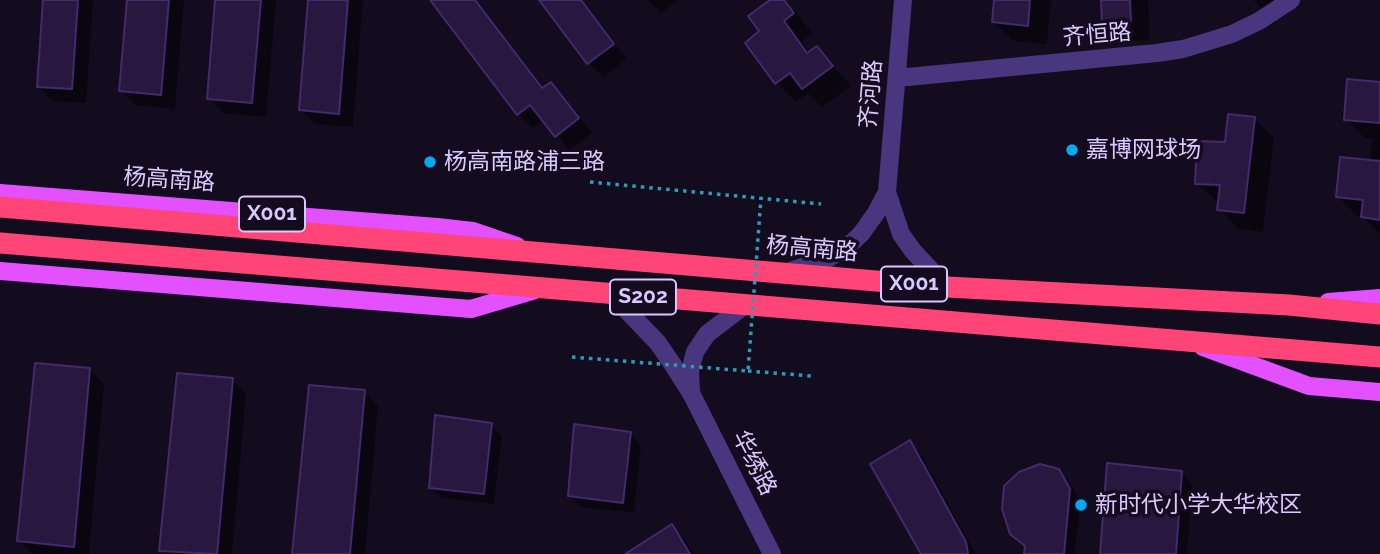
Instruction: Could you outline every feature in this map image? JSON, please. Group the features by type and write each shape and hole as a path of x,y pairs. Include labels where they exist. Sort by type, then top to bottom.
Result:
{"highway":[{"name":"杨高南路","path":"0,207 947,287 1289,305 1380,314"},
{"name":"X001","path":"0,243 540,288"},
{"name":"S202","path":"540,288 745,305"},
{"name":"X001","path":"745,305 1380,357"}],"main road":[{"name":"杨高南路","path":"0,193 473,231 540,253"},
{"path":"0,271 471,309 540,288"},
{"name":"杨高南路","path":"1289,305 1380,298"},
{"name":"X001","path":"1183,340 1309,386 1380,392"}],"street":[{"name":"齐河路","path":"783,273 829,258 848,246 861,234 887,192 903,0"},
{"name":"齐恒路","path":"897,78 1183,49 1232,34 1259,21 1291,0"},
{"name":"齐河路","path":"887,192 901,234 947,287"},
{"name":"华绣路","path":"611,294 658,343 692,395 772,554"},
{"name":"华绣路","path":"692,395 690,371 695,352 707,334 745,305"}],"path":[{"path":"590,182 821,204"},
{"path":"748,371 761,198"},
{"path":"572,357 812,376"}],"building":[{"path":"43,0 78,0 72,89 37,87"},
{"path":"127,0 169,0 161,95 119,91"},
{"path":"215,0 261,0 252,103 207,99"},
{"path":"308,0 348,0 339,114 299,110"},
{"path":"430,0 475,0 542,88 551,82 579,118 555,137 530,105 517,115"},
{"path":"539,0 581,0 614,44 587,64"},
{"path":"770,0 784,0 794,13 784,21 807,53 817,46 833,66 802,89 790,73 775,84 745,43 759,31 748,16"},
{"path":"994,0 1030,0 1028,26 992,22"},
{"path":"1101,0 1130,0 1131,22 1102,23"},
{"path":"1347,79 1380,82 1380,123 1344,120"},
{"path":"1228,114 1255,117 1244,213 1217,210 1220,185 1195,184 1197,141 1225,142"},
{"path":"1340,157 1380,161 1380,220 1361,217 1363,200 1336,197"},
{"path":"35,363 90,368 74,547 17,541"},
{"path":"177,373 233,378 217,554 159,551"},
{"path":"309,385 365,390 350,554 292,554"},
{"path":"435,415 492,423 484,494 429,488"},
{"path":"574,424 631,432 623,503 568,496"},
{"path":"910,440 966,542 968,554 921,554 870,464"},
{"path":"1107,463 1182,471 1176,554 1100,554"},
{"path":"1040,464 1059,469 1070,489 1064,554 1024,554 1025,546 1010,534 1002,509 1004,486 1019,472"},
{"path":"672,524 690,554 625,554"}],"place":[{"name":"嘉博网球场","path":"1072,150"},
{"name":"杨高南路浦三路","path":"430,162"},
{"name":"新时代小学大华校区","path":"1081,505"}]}
